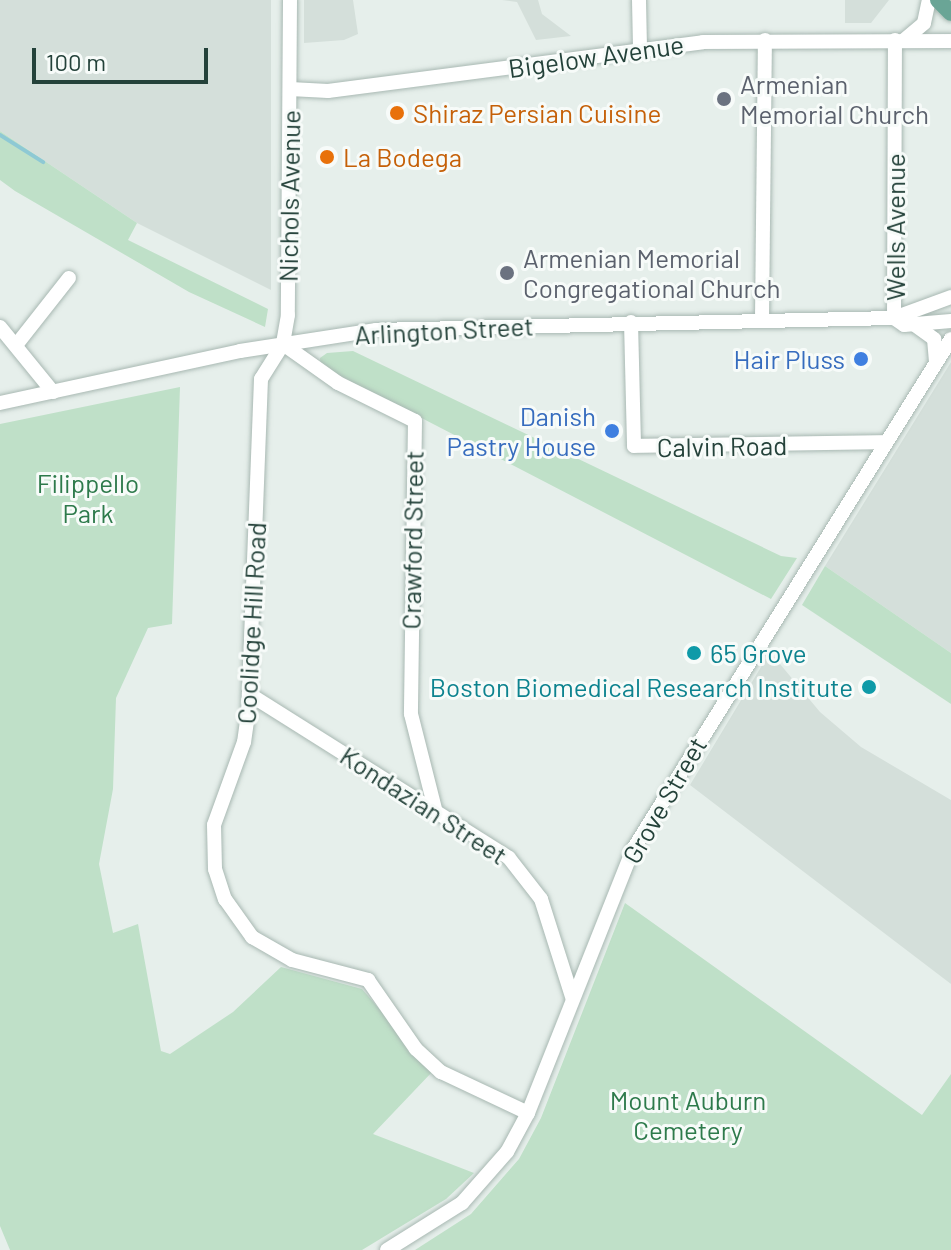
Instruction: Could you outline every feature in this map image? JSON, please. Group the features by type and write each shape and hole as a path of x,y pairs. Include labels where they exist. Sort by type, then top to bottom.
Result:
{"main road":[{"path":"938,0 951,13"}],"street":[{"name":"Nichols Avenue","path":"283,344 288,315 290,0"},
{"path":"639,0 640,49"},
{"path":"900,40 924,23 929,0"},
{"name":"Bigelow Avenue","path":"290,89 328,91 640,49 765,40 951,41"},
{"path":"762,319 765,40"},
{"name":"Wells Avenue","path":"894,318 900,40"},
{"path":"17,344 69,278"},
{"name":"Arlington Street","path":"894,318 951,297"},
{"path":"935,303 951,307"},
{"name":"Arlington Street","path":"0,403 283,344 385,330 762,319 894,318 915,325 951,321"},
{"name":"Calvin Road","path":"631,322 634,446 886,442"},
{"path":"915,325 934,339 936,363"},
{"path":"0,327 17,344 53,392"},
{"name":"Grove Street","path":"387,1250 475,1190 502,1159 528,1113 632,851 784,601 951,339"},
{"name":"Crawford Street","path":"283,344 338,383 415,421 411,714 435,809"},
{"name":"Coolidge Hill Road","path":"283,344 261,379 249,694 244,742 217,811 213,839 219,884 233,913 252,937 278,954 368,980 406,1035 441,1072 528,1113"},
{"name":"Kondazian Street","path":"249,694 509,858 528,878 550,924 572,997"}],"shaded area":[{"path":"0,0 271,0 271,290 137,223 0,131"},
{"path":"304,0 353,0 358,34 344,40 304,43"},
{"path":"502,0 538,0 542,14 571,36 536,40 517,2"},
{"path":"845,0 889,0 871,23 845,23"},
{"path":"951,362 951,653 825,566"},
{"path":"770,652 820,712 861,747 951,800 951,984 690,785"}],"green space":[{"path":"0,131 137,223 128,240 268,309 265,327 189,292 0,180"},
{"path":"353,351 781,556 797,558 771,599 321,366 320,358 327,353"},
{"name":"Filippello Park","path":"180,387 172,624 148,628 116,698 113,789 99,864 113,933 138,924 161,1051 170,1054 233,1012 281,967 362,989 433,1071 373,1134 474,1173 446,1199 362,1250 10,1250 0,1226 0,424"},
{"path":"825,566 951,653 951,704 802,605"},
{"name":"Mount Auburn Cemetery","path":"625,903 922,1115 951,1074 951,1250 415,1250 471,1214 519,1159 541,1118"}],"waterway":[{"path":"0,135 43,162"}],"place":[{"name":"Armenian Memorial Church","path":"724,99"},
{"name":"Shiraz Persian Cuisine","path":"397,113"},
{"name":"La Bodega","path":"327,157"},
{"name":"Armenian Memorial Congregational Church","path":"507,273"},
{"name":"Hair Pluss","path":"861,359"},
{"name":"Danish Pastry House","path":"612,431"},
{"name":"65 Grove","path":"694,653"},
{"name":"Boston Biomedical Research Institute","path":"869,687"}]}
